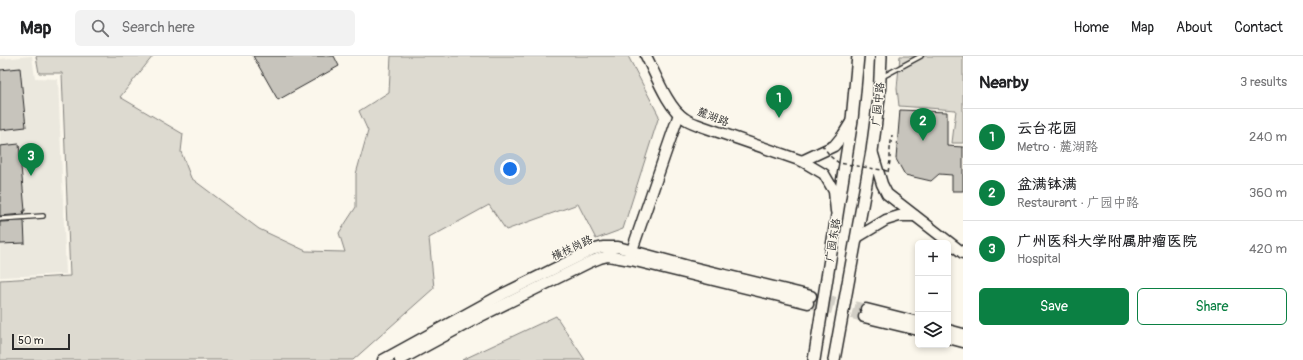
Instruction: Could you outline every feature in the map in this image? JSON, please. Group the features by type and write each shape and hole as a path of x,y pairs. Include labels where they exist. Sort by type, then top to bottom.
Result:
{"main road":[{"name":"麓湖路","path":"646,56 670,103 679,114 689,121 802,161 824,174 834,190 836,216"},
{"path":"802,161 834,146 844,135 852,120 858,56"},
{"name":"广园中路","path":"872,151 879,98 881,56"},
{"path":"630,255 679,114"},
{"name":"广园东路","path":"814,360 852,120"},
{"path":"872,151 882,184 887,194 963,253"},
{"name":"广园东路","path":"834,360 872,151"},
{"path":"856,238 886,220 899,216 915,216"},
{"name":"横枝岗路","path":"383,360 503,294 592,250 610,246 630,255 809,299"},
{"name":"横枝岗路","path":"400,360 481,316 590,262 608,256 630,255"},
{"path":"915,321 865,313 915,329"},
{"path":"951,331 963,334"},
{"path":"951,339 963,342"}],"lane":[{"path":"880,77 921,56"},
{"path":"0,219 43,216"}],"path":[{"path":"889,177 888,171 892,135"},
{"path":"822,145 831,157 839,162 888,171"}],"shaded area":[{"path":"32,56 35,78 58,79 66,274 0,277 0,59"},
{"path":"36,56 153,56 120,97 183,134 181,152 191,178 259,229 306,251 345,252 339,233 356,207 356,174 368,131 359,111 389,92 391,56 628,56 659,116 623,229 596,239 578,204 506,230 489,205 429,238 434,288 353,360 0,360 0,280 70,276 62,73 39,73"},
{"path":"900,56 963,56 963,143 952,143 956,110 899,106 897,88"},
{"path":"556,316 585,360 462,360"}],"building":[{"path":"253,56 334,56 339,66 278,100"},
{"path":"20,68 26,127 0,130 0,70"},
{"path":"900,110 947,112 947,146 963,147 963,191 952,191 952,175 939,174 931,181 905,175 896,159"},
{"path":"19,144 25,211 23,211 24,214 0,216 0,146"},
{"path":"24,221 25,243 0,244 0,222"}],"tunnel":[{"path":"811,296 866,309"},
{"path":"808,303 864,317"}],"place":[{"name":"云台花园","path":"779,118"},
{"name":"盆满钵满","path":"923,141"},
{"name":"广州医科大学附属肿瘤医院","path":"31,176"}]}
